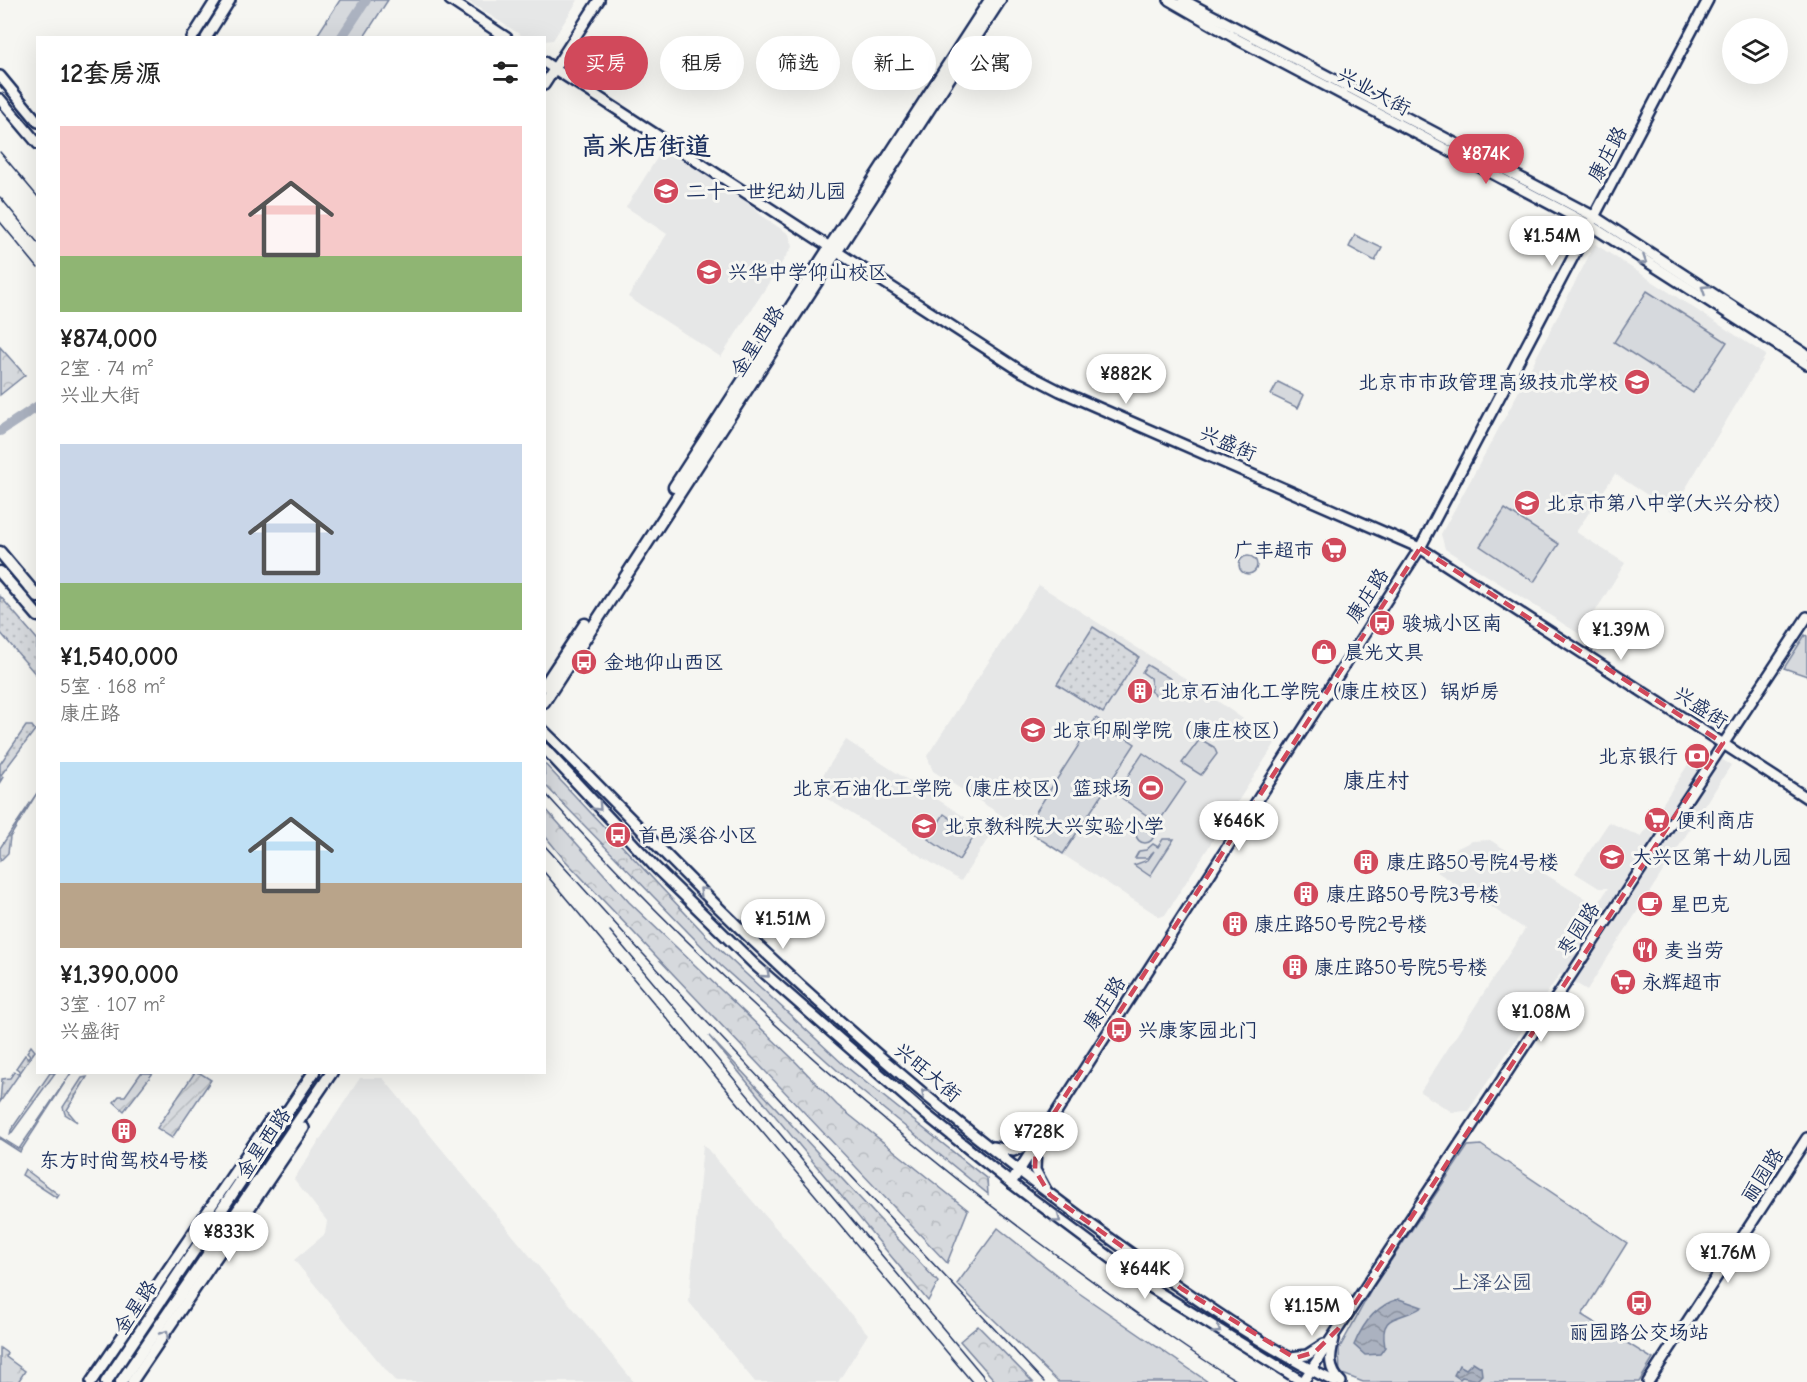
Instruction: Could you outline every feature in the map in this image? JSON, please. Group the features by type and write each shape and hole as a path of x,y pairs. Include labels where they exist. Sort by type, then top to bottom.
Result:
{"main road":[{"name":"金星西路","path":"546,699 990,0"},
{"name":"金星西路","path":"546,683 1000,0"},
{"path":"0,552 36,595"},
{"path":"0,572 36,614"},
{"name":"金星路","path":"106,1382 313,1074"},
{"name":"金星西路","path":"121,1382 331,1074"}],"street":[{"path":"193,36 216,0"},
{"path":"207,36 230,0"},
{"path":"450,0 504,36"},
{"path":"546,82 599,0"},
{"name":"兴业大街","path":"1168,0 1237,39 1592,221 1807,364"},
{"name":"兴业大街","path":"1183,0 1592,221 1807,355"},
{"name":"康庄路","path":"1011,1183 1420,548 1708,0"},
{"name":"兴盛街","path":"546,63 1021,370 1060,391 1420,548 1807,798"},
{"path":"0,76 36,120"},
{"path":"0,99 36,142"},
{"name":"枣园路","path":"1303,1382 1807,617"},
{"name":"兴旺大街","path":"546,733 722,911 807,991 1018,1171 1182,1289 1287,1356 1335,1382"},
{"name":"兴旺大街","path":"546,750 655,867 755,965 924,1113 1011,1183 1147,1285 1303,1382"},
{"path":"546,757 558,765"},
{"path":"91,1382 270,1120 288,1110"},
{"path":"132,1382 304,1128"},
{"name":"丽园路","path":"1648,1382 1807,1138"},
{"path":"991,1146 1014,1151 1036,1142 1035,1170 1050,1195"},
{"path":"1287,1356 1301,1358 1315,1352 1338,1329"},
{"path":"1338,1329 1329,1360 1332,1370 1341,1382"}],"highlighted area":[{"path":"1420,548 1723,743 1338,1329 1315,1352 1295,1358 1182,1289 1050,1195 1035,1170 1036,1141"}],"shaded area":[{"path":"466,0 578,0 553,40 546,41 546,36 522,36"},
{"name":"兴华中学仰山校区","path":"664,147 749,203 763,217 789,234 792,247 721,357 628,297 667,234 626,207"},
{"name":"北京市市政管理高级技术学校","path":"1595,244 1766,355 1672,511 1615,474 1576,532 1625,563 1581,635 1445,549 1441,534 1510,408"},
{"path":"1039,585 1186,679 1276,742 1165,915 1160,917 933,771 927,756"},
{"name":"北京教科院大兴实验小学","path":"846,740 991,834 961,881 813,790"},
{"path":"1700,746 1731,765 1587,990 1560,974 1468,1111 1452,1112 1420,1092 1525,929 1434,870 1439,857 1472,841 1490,840 1597,906 1608,888 1599,888 1575,873 1609,822 1641,837"},
{"path":"360,1078 383,1078 634,1382 396,1382 294,1260 325,1234 327,1221 294,1179"},
{"path":"703,1144 868,1334 838,1382 755,1382 689,1302"}],"green space":[{"path":"340,0 388,0 365,36 317,36"},
{"path":"1355,235 1382,248 1375,261 1349,247"},
{"path":"1647,291 1727,342 1693,393 1614,342"},
{"path":"0,347 25,375 0,395"},
{"path":"1278,382 1304,395 1298,408 1271,395"},
{"path":"1505,509 1559,544 1534,582 1480,546"},
{"path":"1248,556 1255,558 1257,565 1255,572 1248,574 1241,572 1239,565 1241,558"},
{"path":"0,596 36,638 36,675 0,632"},
{"path":"1093,627 1139,657 1103,713 1057,684"},
{"path":"1805,635 1807,636 1807,676 1784,668"},
{"path":"1147,665 1171,679 1160,698 1150,691 1152,687 1150,678 1142,672"},
{"path":"1096,718 1135,744 1063,854 1025,829"},
{"path":"26,726 32,726 35,730 1,775 3,777 0,782 0,764"},
{"path":"1200,739 1214,747 1217,754 1201,775 1182,763"},
{"name":"北京石油化工学院（康庄校区）篮球场","path":"1143,753 1186,782 1158,823 1116,794"},
{"path":"546,765 717,947 844,1065 987,1179 988,1194 848,1080 721,966 546,786"},
{"path":"36,794 10,837 8,853 0,861 0,848"},
{"path":"546,809 629,902 791,1057 837,1105 968,1210 947,1263 563,858 546,837"},
{"path":"944,814 975,835 959,860 928,839"},
{"path":"1145,825 1151,828 1154,834 1151,840 1145,843 1139,840 1136,834 1139,828"},
{"path":"1163,839 1174,839 1150,876 1134,865 1148,860 1154,851 1147,858 1135,858 1139,851 1146,850 1153,844 1158,847"},
{"path":"709,1036 938,1282 928,1301"},
{"path":"31,1046 35,1051 0,1102 2,1079 10,1078 14,1072 20,1071 16,1068 25,1055 28,1058 30,1055 27,1052"},
{"path":"49,1074 54,1074 10,1135 11,1130"},
{"path":"70,1074 20,1152 0,1137 19,1149"},
{"path":"140,1074 152,1074 124,1111 114,1102 119,1096 125,1096"},
{"path":"194,1074 202,1074 211,1080 172,1138 157,1128"},
{"path":"87,1077 67,1110 77,1122 65,1114 63,1107 82,1078"},
{"name":"上泽公园","path":"1481,1145 1627,1243 1582,1315 1653,1359 1639,1382 1363,1382 1340,1373 1339,1349 1372,1289 1468,1146"},
{"path":"25,1169 59,1195 57,1198 22,1175"},
{"path":"998,1228 1079,1293 1208,1382 1058,1382 957,1284"},
{"path":"978,1326 1033,1382 996,1382 960,1341"},
{"path":"0,1348 7,1353 6,1357 25,1371 18,1382 0,1382"}],"water":[{"path":"1399,1299 1422,1307 1388,1322 1384,1336 1385,1347 1380,1354 1365,1355 1354,1345 1362,1329 1377,1310"},
{"path":"1473,1362 1481,1367 1482,1375 1477,1380 1462,1377 1460,1379 1454,1375 1459,1365 1466,1369"}],"waterway":[{"path":"342,36 366,0"},
{"path":"0,431 36,407"}],"railway":[{"path":"0,152 36,195"},
{"path":"0,197 36,241"},
{"path":"0,222 36,266"},
{"path":"546,794 664,919 791,1039 857,1096 924,1152 1062,1259 1171,1338 1239,1382"},
{"path":"546,847 1044,1382"},
{"path":"546,874 972,1382"},
{"path":"610,931 988,1382"}],"place":[{"name":"二十一世纪幼儿园","path":"666,191"},
{"name":"兴华中学仰山校区","path":"709,272"},
{"name":"北京市市政管理高级技术学校","path":"1637,382"},
{"name":"北京市第八中学(大兴分校)","path":"1527,503"},
{"name":"广丰超市","path":"1334,550"},
{"name":"骏城小区南","path":"1382,623"},
{"name":"晨光文具","path":"1324,652"},
{"name":"金地仰山西区","path":"584,662"},
{"name":"北京石油化工学院（康庄校区）锅炉房","path":"1140,691"},
{"name":"北京印刷学院（康庄校区）","path":"1033,730"},
{"name":"北京银行","path":"1697,756"},
{"name":"北京石油化工学院（康庄校区）篮球场","path":"1151,788"},
{"name":"便利商店","path":"1657,820"},
{"name":"北京教科院大兴实验小学","path":"924,826"},
{"name":"首邑溪谷小区","path":"618,835"},
{"name":"大兴区第十幼儿园","path":"1612,857"},
{"name":"康庄路50号院4号楼","path":"1366,862"},
{"name":"康庄路50号院3号楼","path":"1306,894"},
{"name":"星巴克","path":"1650,904"},
{"name":"康庄路50号院2号楼","path":"1235,924"},
{"name":"麦当劳","path":"1645,950"},
{"name":"康庄路50号院5号楼","path":"1295,967"},
{"name":"永辉超市","path":"1623,982"},
{"name":"兴康家园北门","path":"1119,1030"},
{"name":"东方时尚驾校4号楼","path":"124,1131"},
{"name":"丽园路公交场站","path":"1639,1303"}],"district":[{"name":"高米店街道","path":"646,146"},
{"name":"康庄村","path":"1376,780"}]}
